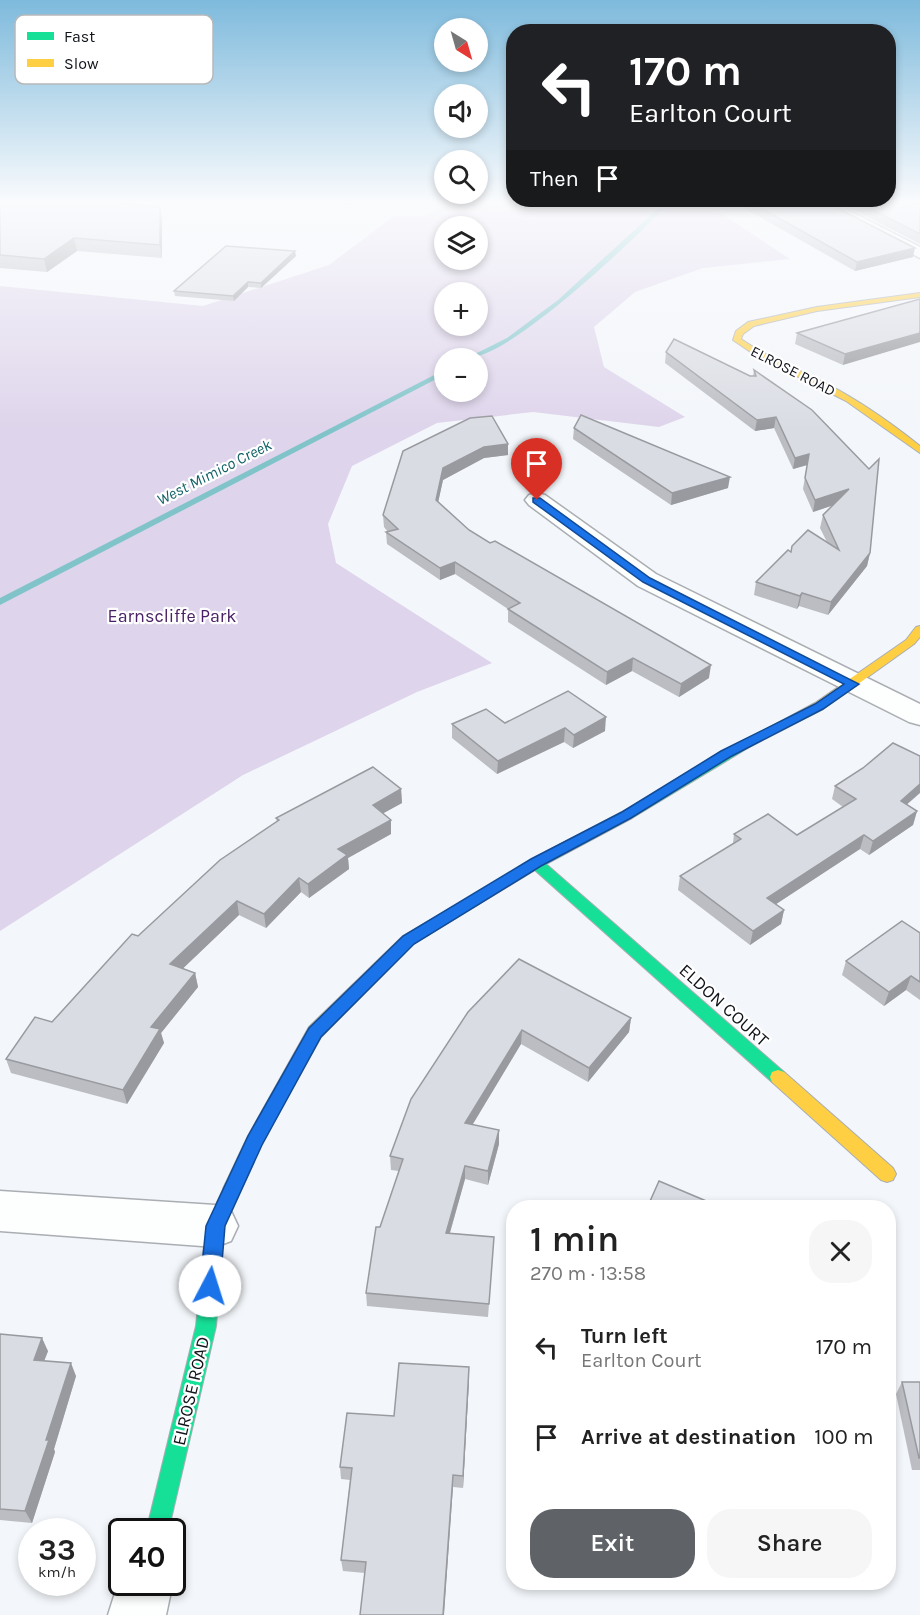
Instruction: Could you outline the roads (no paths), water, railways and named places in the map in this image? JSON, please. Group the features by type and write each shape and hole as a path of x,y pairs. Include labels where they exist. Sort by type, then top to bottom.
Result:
{"street":[{"name":"ELROSE ROAD","path":"920,295 817,309 751,324 739,333 737,340 755,355 811,378 856,403 896,430 920,450"},
{"path":"537,500 647,580 920,716"},
{"name":"ELROSE ROAD","path":"160,1518 206,1326 215,1226 254,1141 315,1032 408,940 536,863 627,815 726,754 819,706 910,642 920,629"},
{"name":"ELDON COURT","path":"536,863 887,1174"},
{"path":"0,1211 215,1226"},
{"path":"137,1615 142,1596"}],"waterway":[{"name":"West Mimico Creek","path":"488,349 509,339 560,301 585,278"},
{"name":"West Mimico Creek","path":"0,602 434,377"}],"park label":[{"name":"Earnscliffe Park","path":"172,616"}]}
